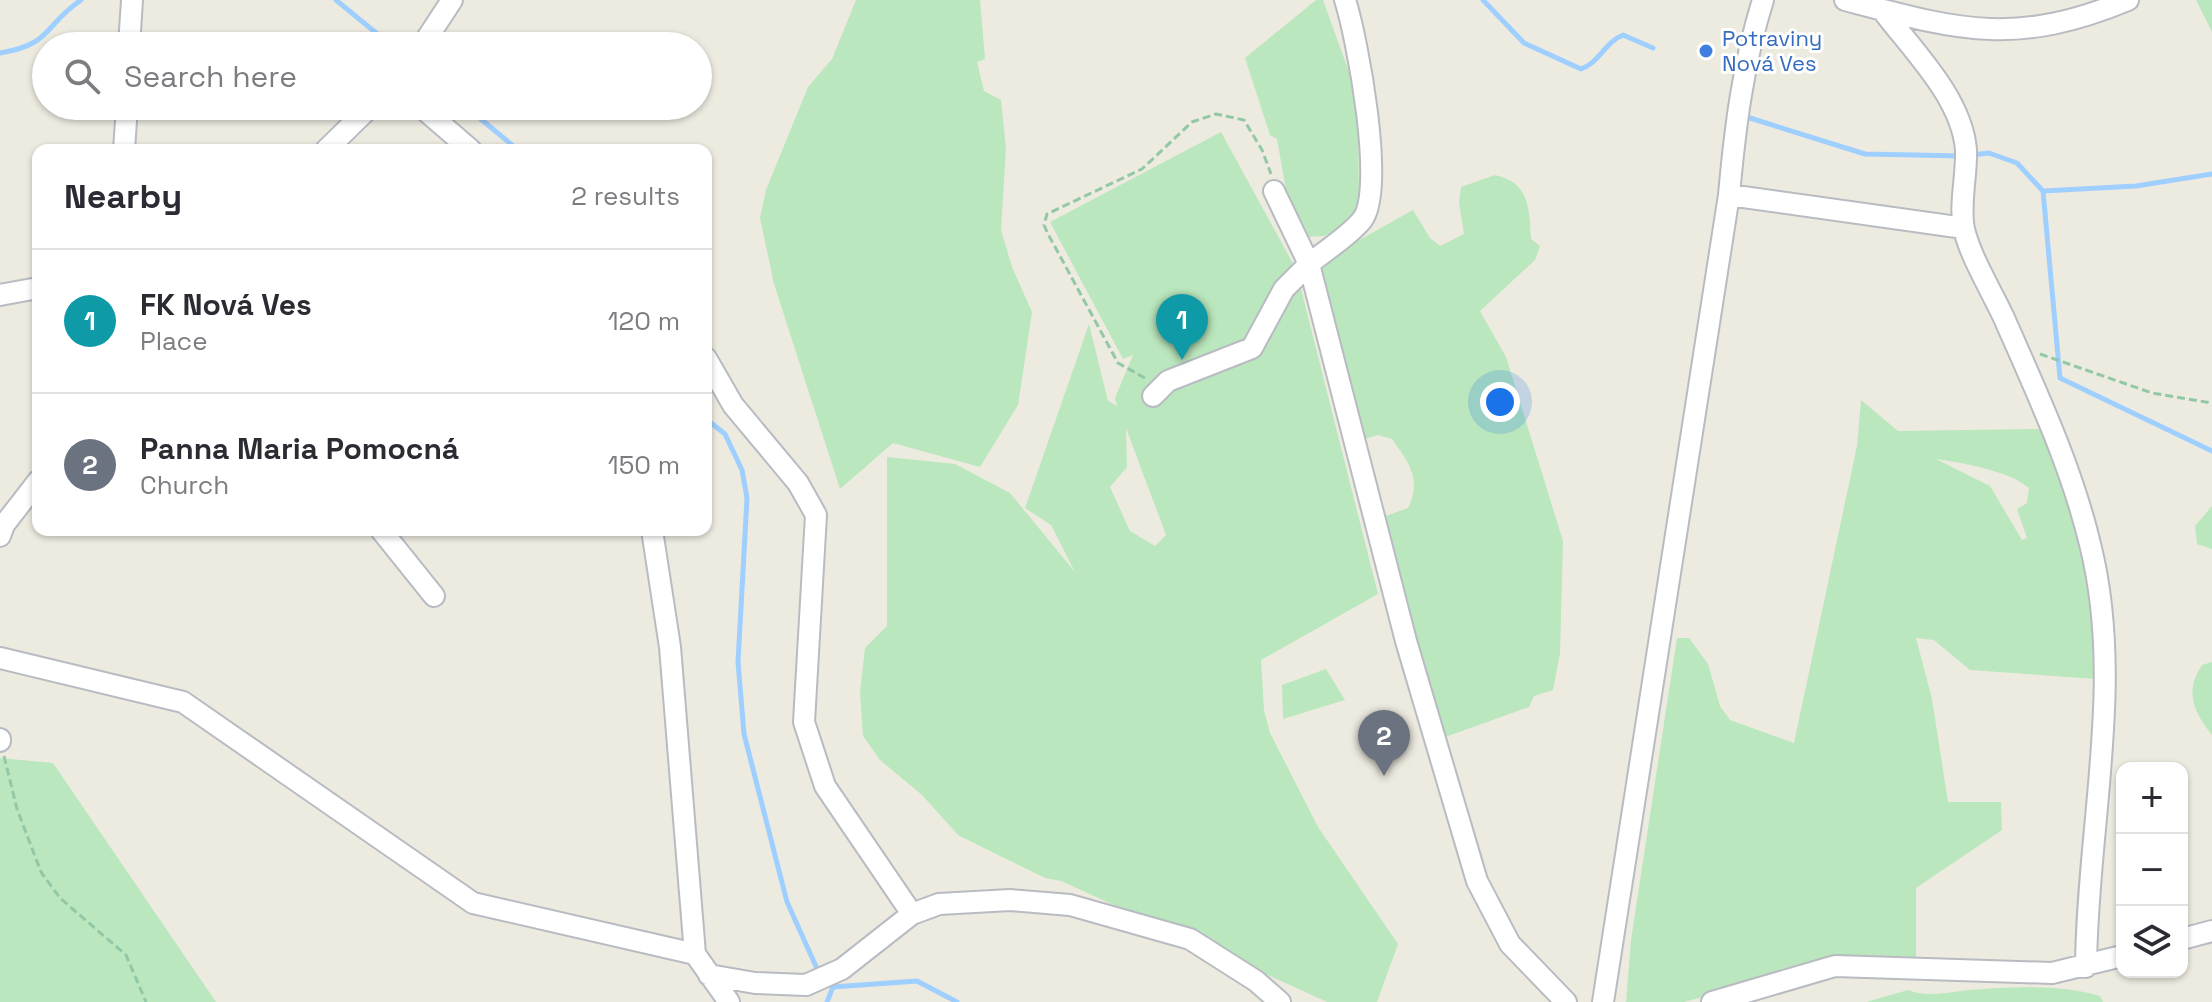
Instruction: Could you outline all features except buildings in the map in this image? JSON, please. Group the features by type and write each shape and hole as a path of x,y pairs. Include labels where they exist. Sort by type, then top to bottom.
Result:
{"street":[{"path":"130,32 132,0"},
{"path":"431,32 452,0"},
{"path":"1158,392 1168,381 1252,348 1284,289 1364,218 1369,195 1364,90 1345,0"},
{"path":"1603,1002 1729,195 1739,99 1763,0"},
{"path":"1852,1 1962,29 2004,32 2091,15 2128,0"},
{"path":"1883,11 1943,91 1963,130 1966,155 1964,228 2072,483 2091,545 2102,612 2104,720 2087,899 2086,967"},
{"path":"124,144 126,120"},
{"path":"332,144 357,120"},
{"path":"436,120 464,144"},
{"path":"1274,191 1309,264 1406,641 1477,881 1510,944 1566,1002"},
{"path":"1729,195 1964,228"},
{"path":"0,295 32,289"},
{"path":"712,368 733,405 798,483 816,515 804,722 825,786 912,914"},
{"path":"0,536 4,525 32,489"},
{"path":"386,536 434,596"},
{"path":"653,536 670,647 695,954 729,1002"},
{"path":"0,658 183,702 473,903 695,954"},
{"path":"709,975 755,983 806,985 842,969 912,914 939,904 1010,900 1070,905 1190,939 1256,981 1280,1002"},
{"path":"2188,937 2212,931"},
{"path":"1712,1002 1835,966 2052,973 2116,958"}],"path":[{"path":"1158,392 1118,363 1044,225 1047,214 1142,169 1182,129 1207,116 1226,114 1244,120 1262,150 1274,191"},
{"path":"2017,347 2152,393 2212,403"},
{"path":"0,740 17,809 41,872 60,898 126,955 146,1002"}],"green space":[{"path":"856,0 980,0 985,59 977,62 984,91 1001,100 1006,148 1001,230 1012,267 1032,312 1018,405 980,467 893,443 840,489 774,284 760,218 766,190 808,87 832,59"},
{"path":"1316,0 1323,0 1358,97 1359,206 1354,222 1324,236 1306,237 1288,201 1277,139 1270,135 1245,58"},
{"path":"2196,0 2212,0 2212,32"},
{"path":"1221,132 1296,269 1378,594 1261,660 1264,710 1270,733 1318,827 1398,944 1377,1002 1327,1002 1061,881 1045,878 958,835 922,795 880,760 863,736 860,693 865,648 887,626 887,457 955,464 1010,493 1075,572 1051,525 1025,508 1089,324 1108,401 1117,406 1115,398 1133,355 1123,359 1050,222","holes":["1126,428 1166,535 1155,546 1130,531 1110,487 1127,467"]},
{"path":"1495,175 1507,179 1521,191 1528,207 1531,239 1540,246 1535,260 1480,311 1506,357 1563,541 1560,653 1553,690 1534,696 1529,707 1437,740 1380,518 1408,508 1414,480 1404,456 1392,439 1378,435 1364,439 1342,363 1320,262 1413,210 1430,238 1440,246 1464,234 1459,203 1461,187"},
{"path":"1861,400 1898,431 2043,429 2080,531 2093,614 2096,679 1970,670 1934,640 1916,638 1932,699 1948,802 2001,802 2002,830 1916,888 1916,958 1838,959 1684,1002 1626,1002 1631,940 1677,638 1689,638 1708,664 1720,706 1730,720 1794,743 1857,446","holes":["1936,459 1998,472 2029,488 2027,503 2017,509 2027,538 2022,540 1990,486"]},
{"path":"2212,506 2212,549 2197,544 2195,526"},
{"path":"2212,662 2212,735 2196,710 2193,684 2202,665"},
{"path":"1326,669 1345,700 1283,719 1282,685"},
{"path":"0,758 53,763 216,1002 0,1002"},
{"path":"2001,988 2052,988 2100,996 2103,1002 1866,1002 1908,990 1931,994"}],"waterway":[{"path":"47,32 81,0"},
{"path":"336,0 375,32"},
{"path":"1483,0 1524,43 1581,69 1623,35 1653,48"},
{"path":"0,53 32,44"},
{"path":"1750,118 1865,154 1961,156"},
{"path":"482,120 511,144"},
{"path":"1971,155 1989,153 2017,163 2043,191 2060,378 2212,451"},
{"path":"2043,191 2136,186 2212,174"},
{"path":"712,424 725,434 742,470 747,498 738,662 744,734 787,902 819,973"},
{"path":"829,983 833,987 917,981 957,1002"},
{"path":"827,1002 833,987"}],"place":[{"name":"Potraviny Nová Ves","path":"1706,51"},
{"name":"FK Nová Ves","path":"1182,360"},
{"name":"Panna Maria Pomocná","path":"1384,776"}]}
